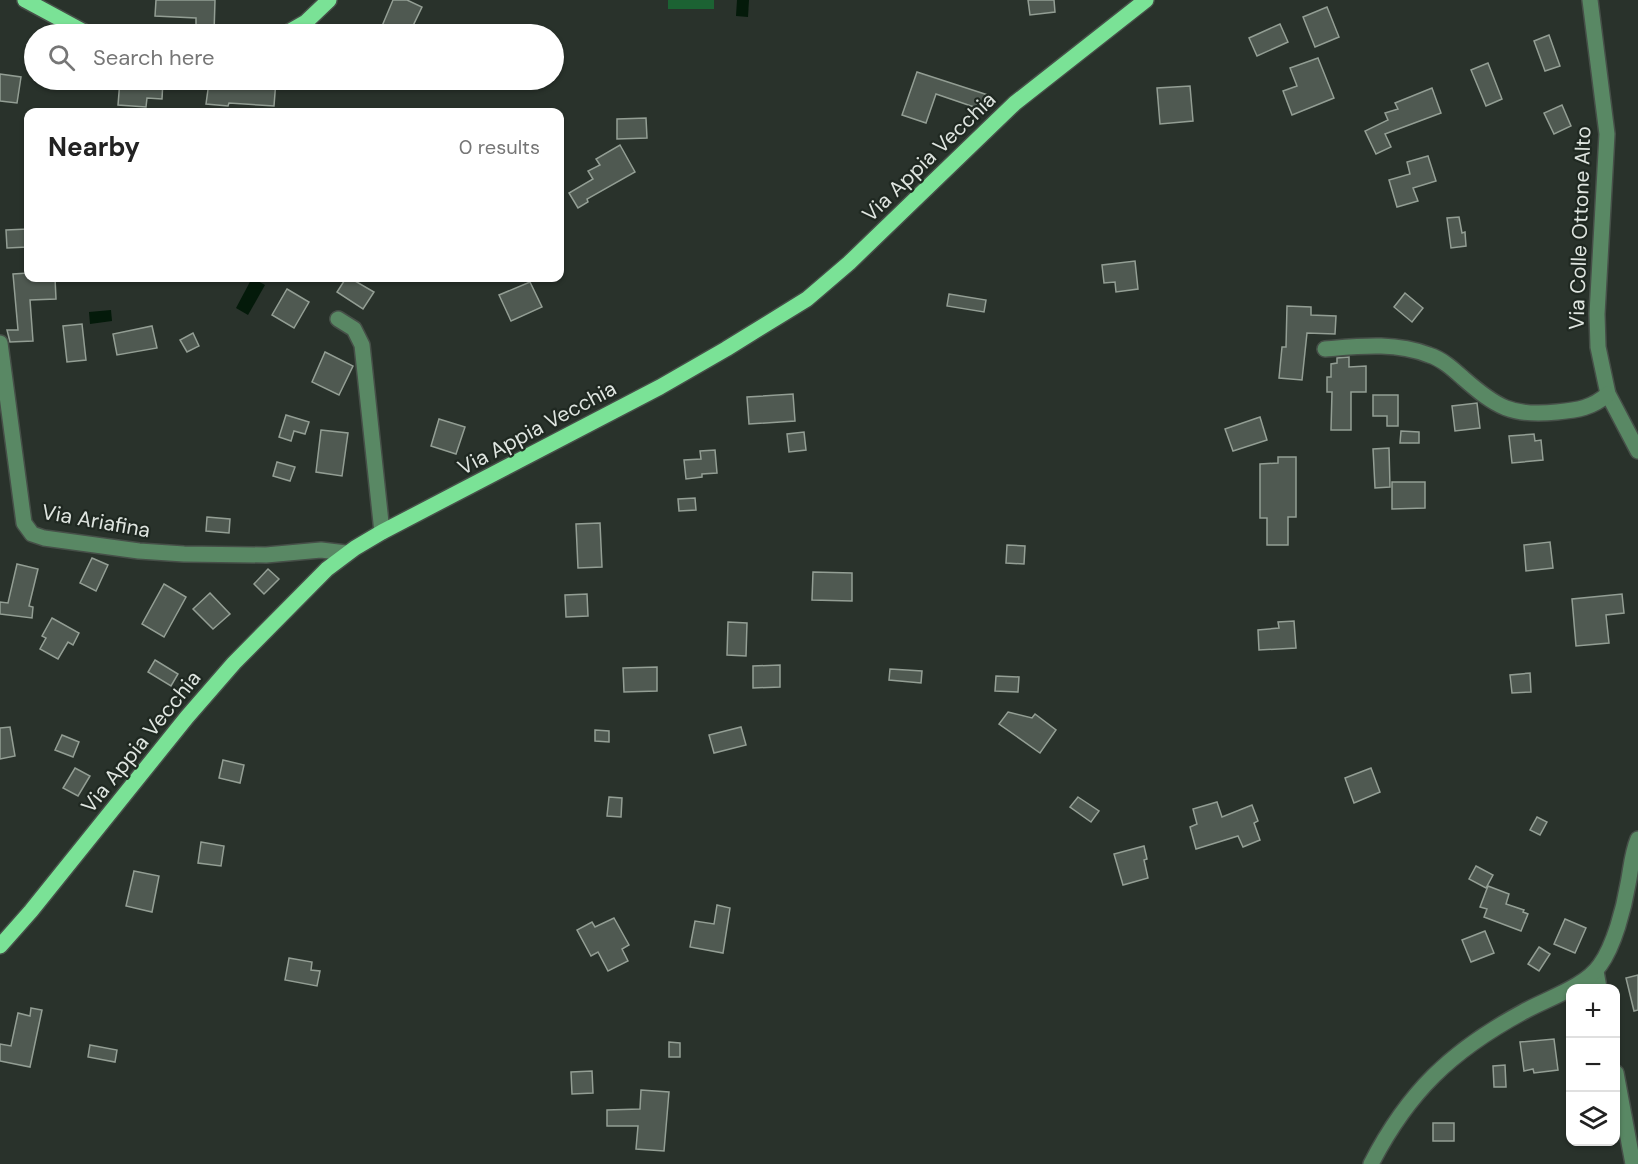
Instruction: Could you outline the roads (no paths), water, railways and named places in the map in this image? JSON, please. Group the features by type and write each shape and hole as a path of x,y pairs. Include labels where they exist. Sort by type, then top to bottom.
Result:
{"main road":[{"path":"25,0 69,24"},
{"path":"302,24 329,0"},
{"name":"Via Appia Vecchia","path":"0,946 206,695 320,575 346,553 660,387 798,305 841,270 1015,103 1146,0"}],"street":[{"name":"Via Colle Ottone Alto","path":"1590,0 1607,134 1597,334 1601,368 1608,394 1638,450"},
{"path":"338,319 354,329 363,345 382,532"},
{"name":"Via Ariafina","path":"0,343 24,519 27,529 32,534 44,538 184,554 266,555 321,550 346,553"},
{"path":"1325,349 1385,345 1418,351 1443,362 1494,403 1524,414 1537,415 1583,409 1594,405 1608,394"},
{"path":"1371,1164 1402,1110 1436,1072 1467,1047 1502,1024 1581,982 1596,971 1603,960 1618,921 1638,839"},
{"path":"1596,971 1598,984"},
{"path":"1620,1092 1633,1164"}]}
